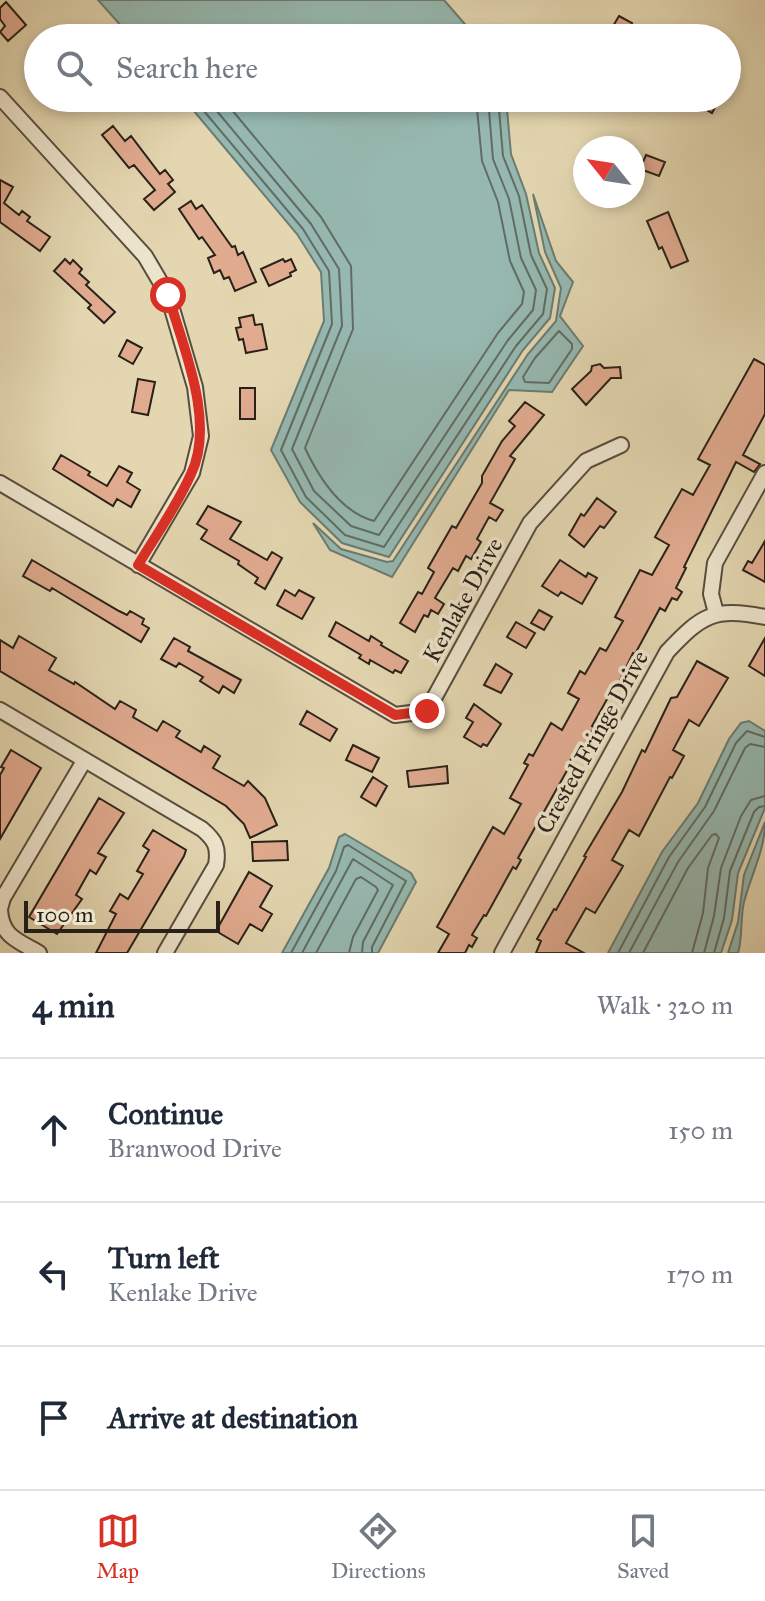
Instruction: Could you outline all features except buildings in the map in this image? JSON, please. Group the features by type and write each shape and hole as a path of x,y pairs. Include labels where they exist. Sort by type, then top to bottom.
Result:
{"street":[{"path":"0,97 145,256 168,295 195,387 201,436 192,473 138,565"},
{"name":"Kenlake Drive","path":"0,483 395,715 427,711 530,523 586,461 621,445"},
{"path":"765,473 715,563 711,594 716,613 736,611 765,617"},
{"name":"Crested Fringe Drive","path":"502,953 667,652 690,628 716,613"},
{"path":"0,710 202,829 213,839 218,851 216,865 165,953"},
{"path":"39,953 9,935 1,923 0,909 3,898 84,761"}],"water":[{"path":"98,0 444,0 465,24 119,24"},
{"path":"195,112 507,112 511,154 526,194 539,253 555,288 550,318 523,350 389,557 342,543 300,502 271,450 324,321 321,272 297,234"},
{"path":"533,194 556,261 573,282 560,316 583,346 552,392 509,390 392,577 330,550 313,523 341,549 393,561 528,354 556,321 561,288 545,252"},
{"path":"749,721 765,731 765,808 738,873 732,920 721,953 608,953 662,852 698,803 729,739 741,723"},
{"path":"765,822 760,852 744,902 738,953 728,953 738,922 744,875"},
{"path":"345,834 411,873 416,882 378,953 282,953 329,868 339,837"}],"route":[{"path":"168,295 195,387 201,436 192,473 138,565 395,715 427,711"}]}
